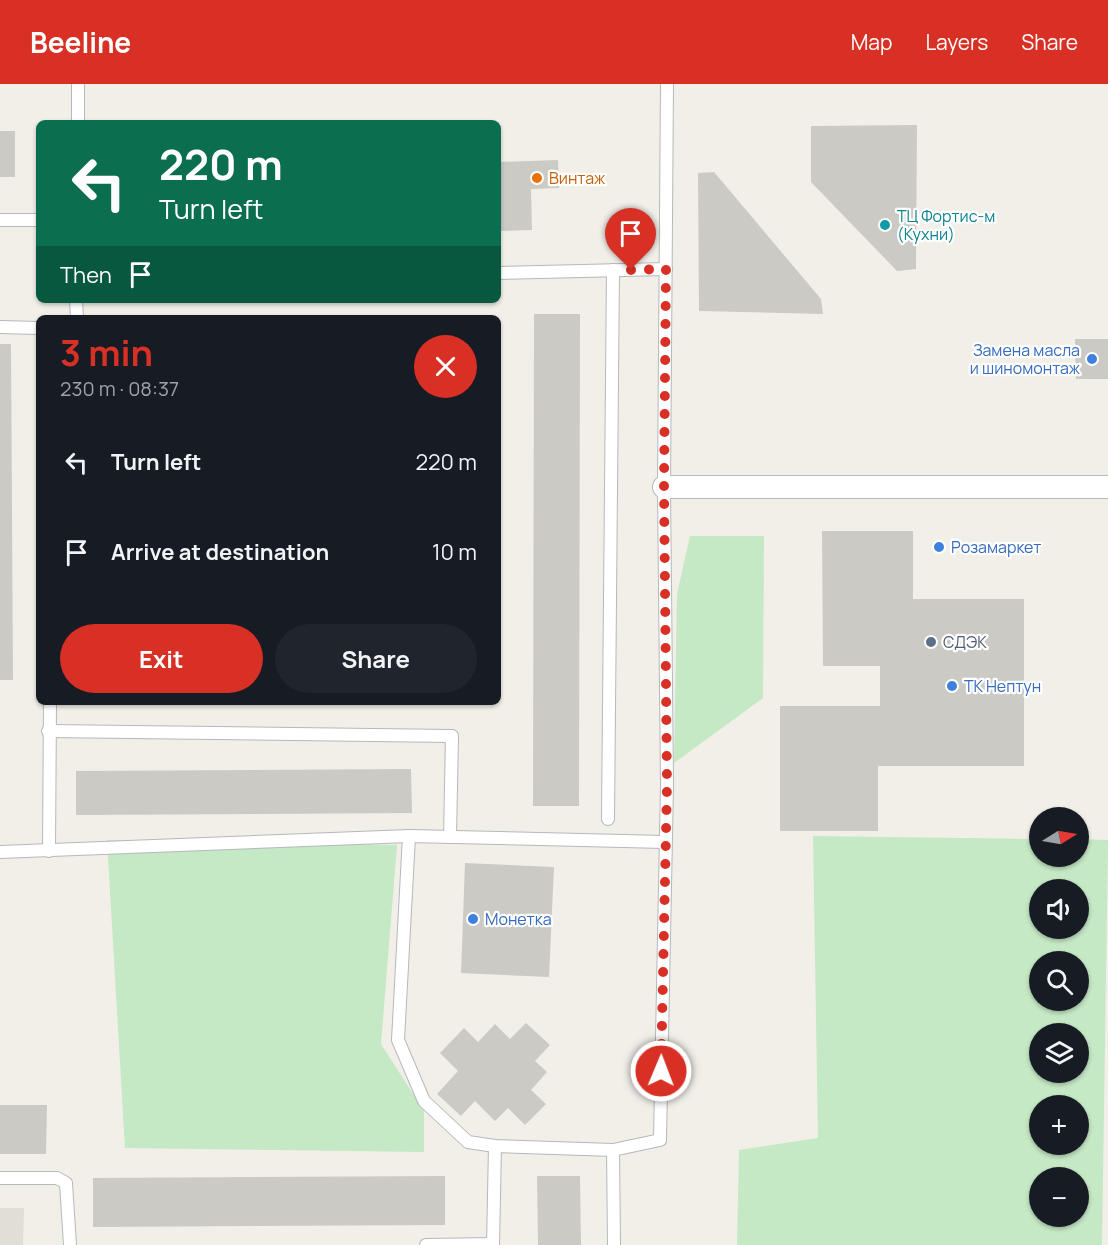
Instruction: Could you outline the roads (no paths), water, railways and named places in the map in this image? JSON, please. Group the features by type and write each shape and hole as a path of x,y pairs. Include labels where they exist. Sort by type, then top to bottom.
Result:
{"street":[{"path":"664,487 1108,487"}],"lane":[{"path":"78,84 78,120"},
{"path":"409,836 398,1040 424,1101 468,1142 495,1146 614,1150 660,1140 667,785 664,487 667,84"},
{"path":"0,220 36,220"},
{"path":"501,273 666,269"},
{"path":"608,819 613,270"},
{"path":"0,327 36,328"},
{"path":"49,851 50,705"},
{"path":"48,731 452,735 450,837"},
{"path":"0,852 409,836 665,842"},
{"path":"426,1245 493,1244 495,1146"},
{"path":"614,1150 614,1245"},
{"path":"0,1178 57,1178 66,1183 69,1245"}],"place":[{"name":"Винтаж","path":"537,178"},
{"name":"ТЦ Фортис-м (Кухни)","path":"885,225"},
{"name":"Замена масла и шиномонтаж","path":"1092,359"},
{"name":"Розамаркет","path":"939,547"},
{"name":"СДЭК","path":"931,642"},
{"name":"ТК Нептун","path":"952,686"},
{"name":"Монетка","path":"473,919"}]}
